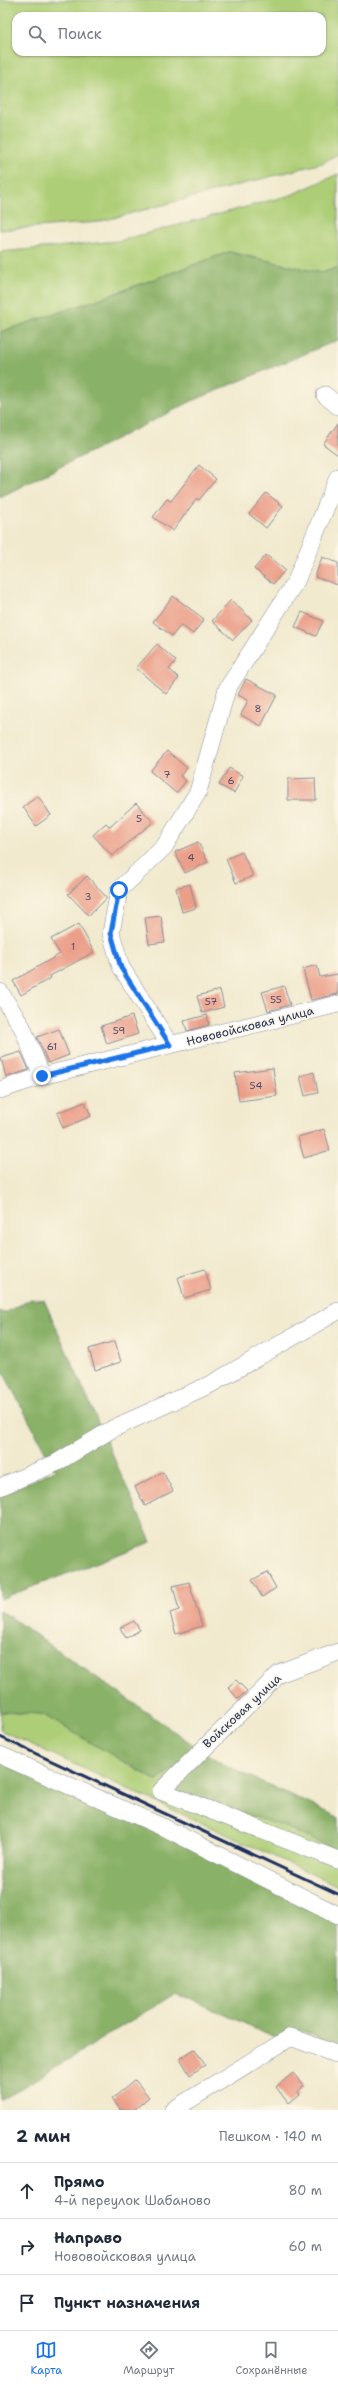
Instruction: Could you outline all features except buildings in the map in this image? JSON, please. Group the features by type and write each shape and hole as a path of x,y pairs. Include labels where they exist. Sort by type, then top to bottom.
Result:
{"street":[{"path":"325,395 338,406"},
{"path":"170,1045 121,968 111,933 119,890 164,847 198,792 227,689 296,581 338,477"},
{"path":"0,992 22,1027 42,1076"},
{"name":"Нововойсковая улица","path":"0,1090 42,1076 338,1004"},
{"path":"0,1487 56,1463 114,1428 211,1384 338,1311"},
{"name":"Войсковая улица","path":"338,1652 279,1674 194,1756 161,1791 338,1860"},
{"path":"0,1755 168,1829 338,1915"},
{"path":"173,2110 291,2037 338,2055"}],"green space":[{"path":"0,0 338,0 338,154 322,163 98,222 0,230"},
{"path":"338,174 338,267 322,273 229,252 105,297 0,332 0,252 118,241 291,195"},
{"path":"229,252 322,273 338,267 338,340 192,401 0,497 0,332 105,297"},
{"path":"31,1299 44,1300 151,1542 0,1599 0,1495 55,1470 0,1366 0,1312 5,1313"},
{"path":"0,1610 198,1748 157,1781 42,1714 0,1712"},
{"path":"0,1712 42,1714 157,1781 198,1748 286,1827 338,1851 338,1886 0,1730"},
{"path":"206,1753 221,1763 338,1817 338,1851 286,1827 173,1791"},
{"path":"0,1762 164,1835 338,1922 338,2046 295,2028 275,2037 176,1993 0,2101"}],"railway":[{"path":"0,1737 338,1894"}],"route":[{"path":"42,1076 170,1045 121,968 111,933 119,890"}]}
